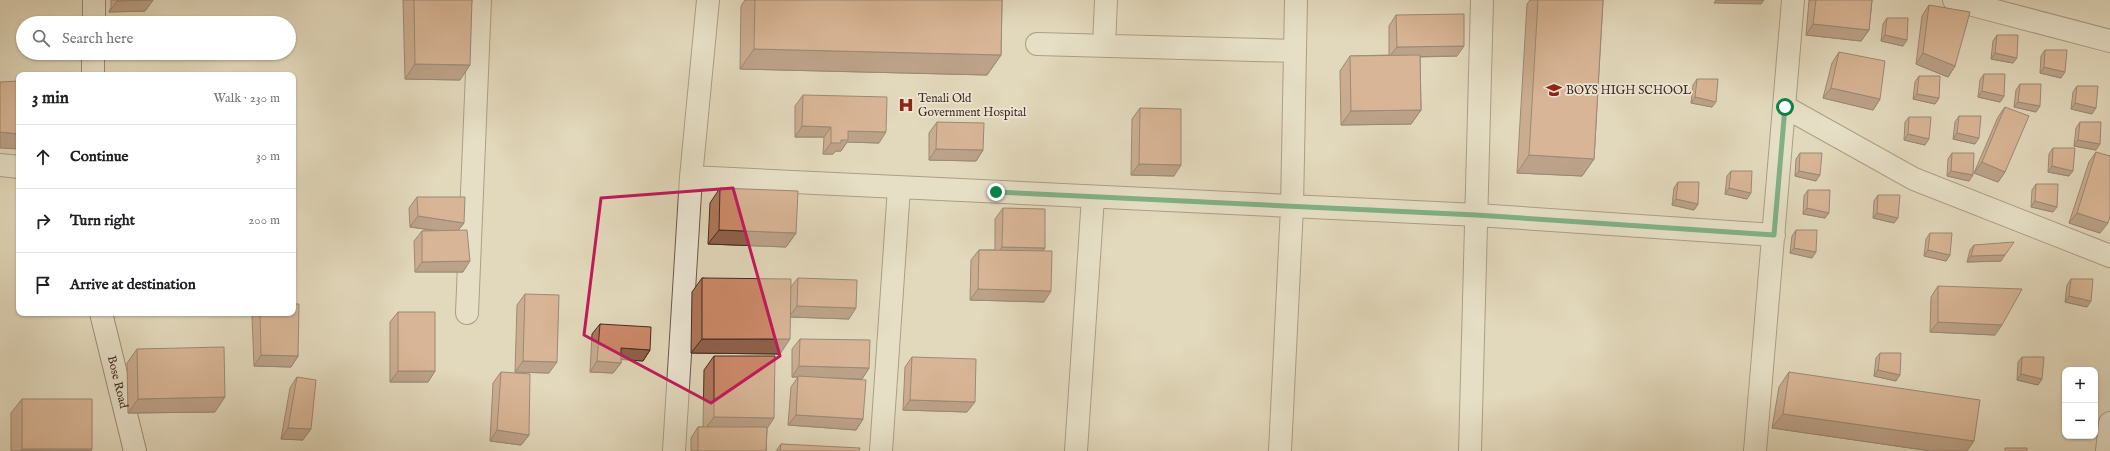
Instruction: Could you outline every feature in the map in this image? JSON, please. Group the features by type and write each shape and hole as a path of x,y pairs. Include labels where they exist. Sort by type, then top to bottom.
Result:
{"street":[{"path":"94,0 94,16"},
{"path":"467,313 480,0"},
{"path":"674,451 691,177 708,0"},
{"path":"1104,46 1106,0"},
{"path":"1280,451 1292,207 1296,0"},
{"path":"1470,451 1482,0"},
{"path":"1755,451 1793,0"},
{"path":"1954,0 2110,41"},
{"path":"1037,44 1295,51"},
{"path":"93,60 93,72"},
{"path":"1785,107 1914,179 2110,256"},
{"path":"0,165 16,167"},
{"path":"691,177 1476,215 1774,235"},
{"path":"882,451 899,188"},
{"path":"1076,451 1093,197"},
{"name":"Bose Road","path":"102,316 135,451"},
{"path":"2107,451 2110,424"}],"highlighted area":[{"path":"733,188 780,356 711,403 584,335 601,198"}],"building":[{"path":"117,0 150,0 117,1"},
{"path":"414,0 472,0 470,65 415,64"},
{"path":"755,0 1002,0 1001,55 754,49"},
{"name":"BOYS HIGH SCHOOL","path":"1538,0 1603,0 1594,159 1529,155"},
{"path":"1816,0 1872,0 1869,30 1813,24"},
{"path":"1929,5 1970,12 1955,66 1923,53"},
{"path":"1464,14 1464,46 1397,47 1396,15"},
{"path":"1887,18 1908,18 1907,40 1885,35"},
{"path":"1997,35 2018,35 2017,58 1995,53"},
{"path":"2045,50 2067,50 2065,72 2044,67"},
{"path":"1839,52 1885,61 1880,99 1831,88"},
{"path":"1420,55 1421,110 1351,111 1350,56"},
{"path":"1984,74 2005,74 2004,96 1982,91"},
{"path":"1919,76 1940,76 1939,98 1917,94"},
{"path":"1697,79 1718,79 1716,102 1695,97"},
{"path":"16,81 16,134 0,132 0,82"},
{"path":"2020,84 2041,84 2040,106 2018,102"},
{"path":"2077,86 2098,86 2096,108 2075,103"},
{"path":"803,95 887,97 886,132 848,131 848,140 841,140 841,143 831,143 831,127 802,126"},
{"path":"2005,107 2029,116 2005,172 1982,162"},
{"path":"1140,108 1181,109 1181,165 1139,164"},
{"path":"1959,116 1981,116 1979,138 1957,133"},
{"path":"1909,117 1931,117 1929,139 1908,134"},
{"path":"937,122 984,123 983,150 936,149"},
{"path":"2080,122 2101,122 2100,144 2078,140"},
{"path":"2053,148 2075,148 2073,171 2052,166"},
{"path":"2096,152 2110,156 2110,216 2108,223 2077,213"},
{"path":"1800,153 1822,153 1820,175 1799,171"},
{"path":"1952,153 1974,153 1973,175 1951,171"},
{"path":"1731,171 1752,171 1751,193 1729,188"},
{"path":"1678,182 1699,182 1698,204 1676,199"},
{"path":"2036,184 2058,184 2057,207 2035,201"},
{"path":"720,188 798,191 796,233 719,230"},
{"path":"1808,190 1830,190 1829,213 1807,208"},
{"path":"1878,195 1900,195 1898,218 1877,213"},
{"path":"417,197 465,197 464,223 418,216"},
{"path":"1003,208 1045,209 1045,248 1002,247"},
{"path":"467,230 470,261 422,262 422,231"},
{"path":"1796,230 1817,230 1816,252 1794,248"},
{"path":"1930,233 1952,233 1950,255 1928,250"},
{"path":"2014,242 2005,255 1971,256 1974,245"},
{"path":"979,250 1052,251 1051,291 978,289"},
{"path":"702,278 791,279 790,339 702,339"},
{"path":"798,278 857,280 856,308 797,306"},
{"path":"2071,279 2093,279 2091,301 2069,296"},
{"path":"1938,286 2022,289 2002,325 1938,322"},
{"path":"525,294 559,295 557,362 523,361"},
{"path":"296,304 299,304 298,356 261,355 260,316 296,316"},
{"path":"398,312 435,312 435,371 398,371"},
{"path":"600,324 651,327 650,350 621,348 621,363 597,361"},
{"path":"800,339 870,340 869,368 799,366"},
{"path":"224,347 225,397 138,399 137,349"},
{"path":"1880,353 1901,353 1900,375 1878,370"},
{"path":"714,356 775,356 774,418 714,417"},
{"path":"912,357 976,359 975,402 910,400"},
{"path":"2022,357 2044,357 2042,379 2021,374"},
{"path":"501,372 530,374 529,435 497,430"},
{"path":"1789,372 1980,400 1974,441 1783,414"},
{"path":"798,376 866,380 863,419 796,415"},
{"path":"297,377 316,380 311,429 288,428"},
{"path":"22,399 92,399 92,449 22,449"},
{"path":"698,427 767,427 766,451 698,451"},
{"path":"781,444 860,448 859,451 780,451"},
{"path":"2005,448 2027,448 2027,451 2005,451"}],"place":[{"name":"BOYS HIGH SCHOOL","path":"1554,90"},
{"name":"Tenali Old Government Hospital","path":"906,105"}],"route":[{"path":"996,192 1476,215 1774,235 1785,107"}]}
